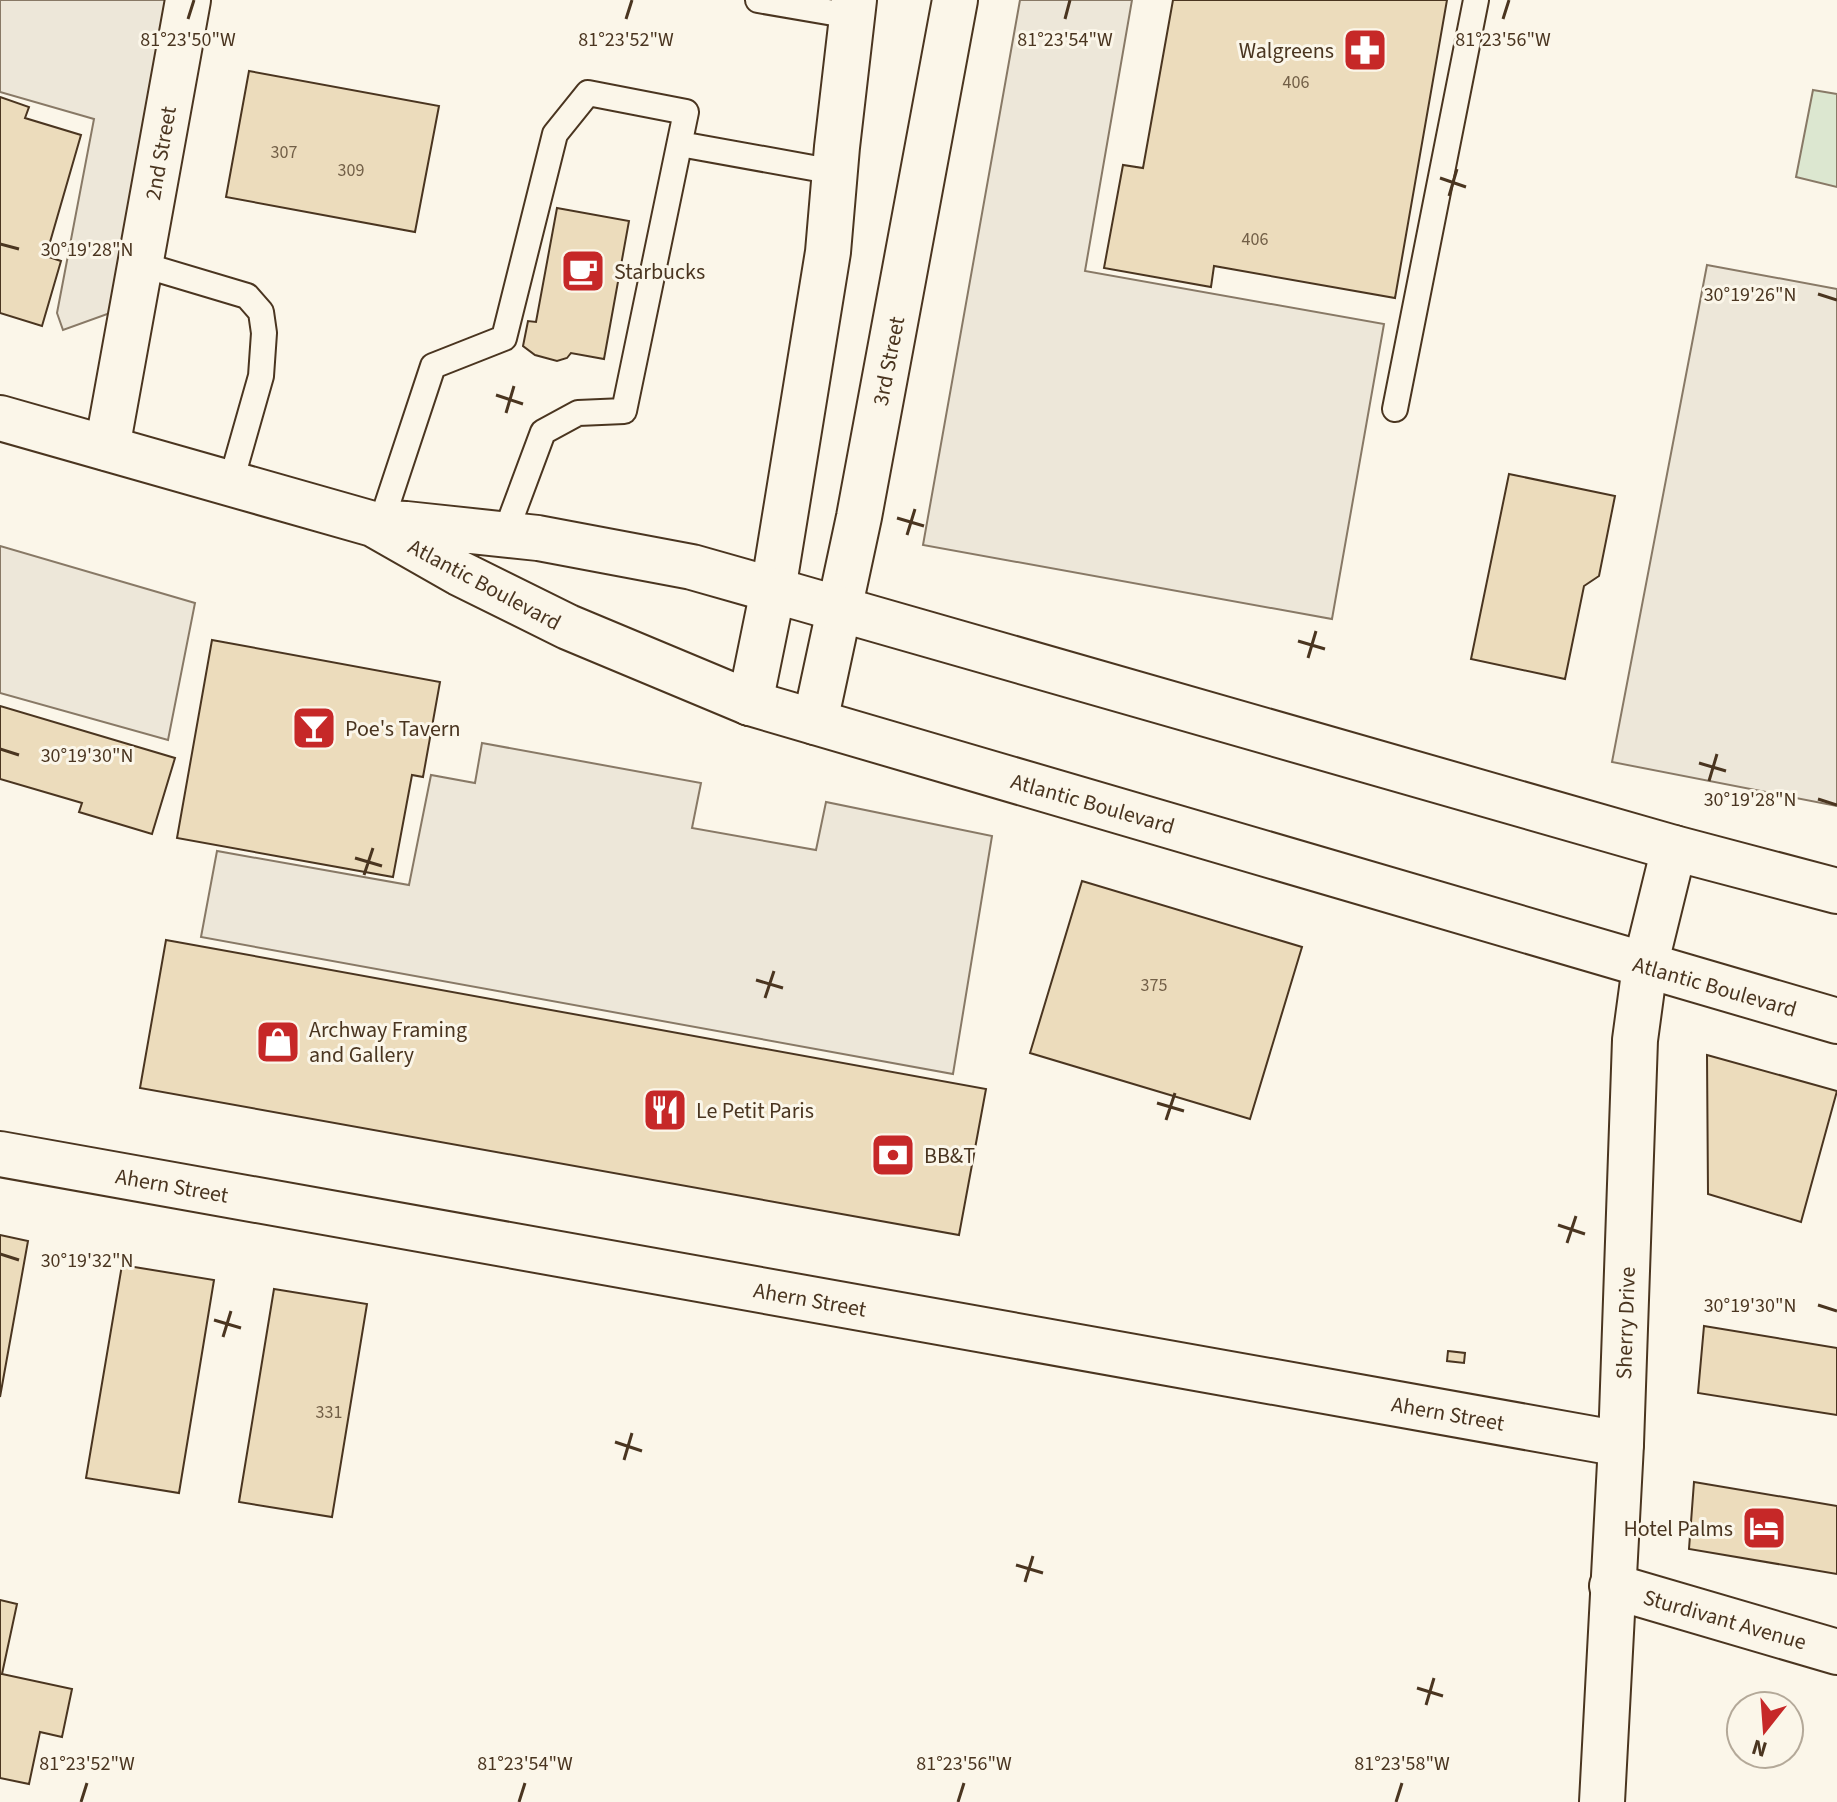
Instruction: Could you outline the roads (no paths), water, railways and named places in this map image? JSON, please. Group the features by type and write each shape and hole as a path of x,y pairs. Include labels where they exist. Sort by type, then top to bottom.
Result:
{"main road":[{"name":"2nd Street","path":"107,448 188,0"},
{"name":"3rd Street","path":"815,722 859,517 955,0"},
{"path":"750,703 773,590 828,252 853,8"},
{"name":"Atlantic Boulevard","path":"0,418 377,524 406,524 538,538 692,567 1674,848 1837,891"},
{"name":"Atlantic Boulevard","path":"377,524 459,573 568,627 750,703 1837,1021"},
{"name":"Sherry Drive","path":"1602,1802 1621,1444 1635,1040 1645,966 1674,848"},
{"name":"Ahern Street","path":"0,1154 1621,1444"},
{"name":"Sturdivant Avenue","path":"1612,1586 1837,1652"}],"lane":[{"path":"758,0 853,8"},
{"path":"1395,409 1476,0"},
{"path":"377,524 433,366 504,338 555,134 588,93 686,112 624,411 578,413 543,432 505,534"},
{"path":"680,144 835,172"},
{"path":"140,264 247,296 261,312 264,333 261,376 230,485"}],"place":[{"name":"Walgreens","path":"1365,50"},
{"name":"Starbucks","path":"583,271"},
{"name":"Poe's Tavern","path":"314,728"},
{"name":"Archway Framing and Gallery","path":"278,1042"},
{"name":"Le Petit Paris","path":"665,1110"},
{"name":"BB&T","path":"893,1155"},
{"name":"Hotel Palms","path":"1764,1528"}]}
